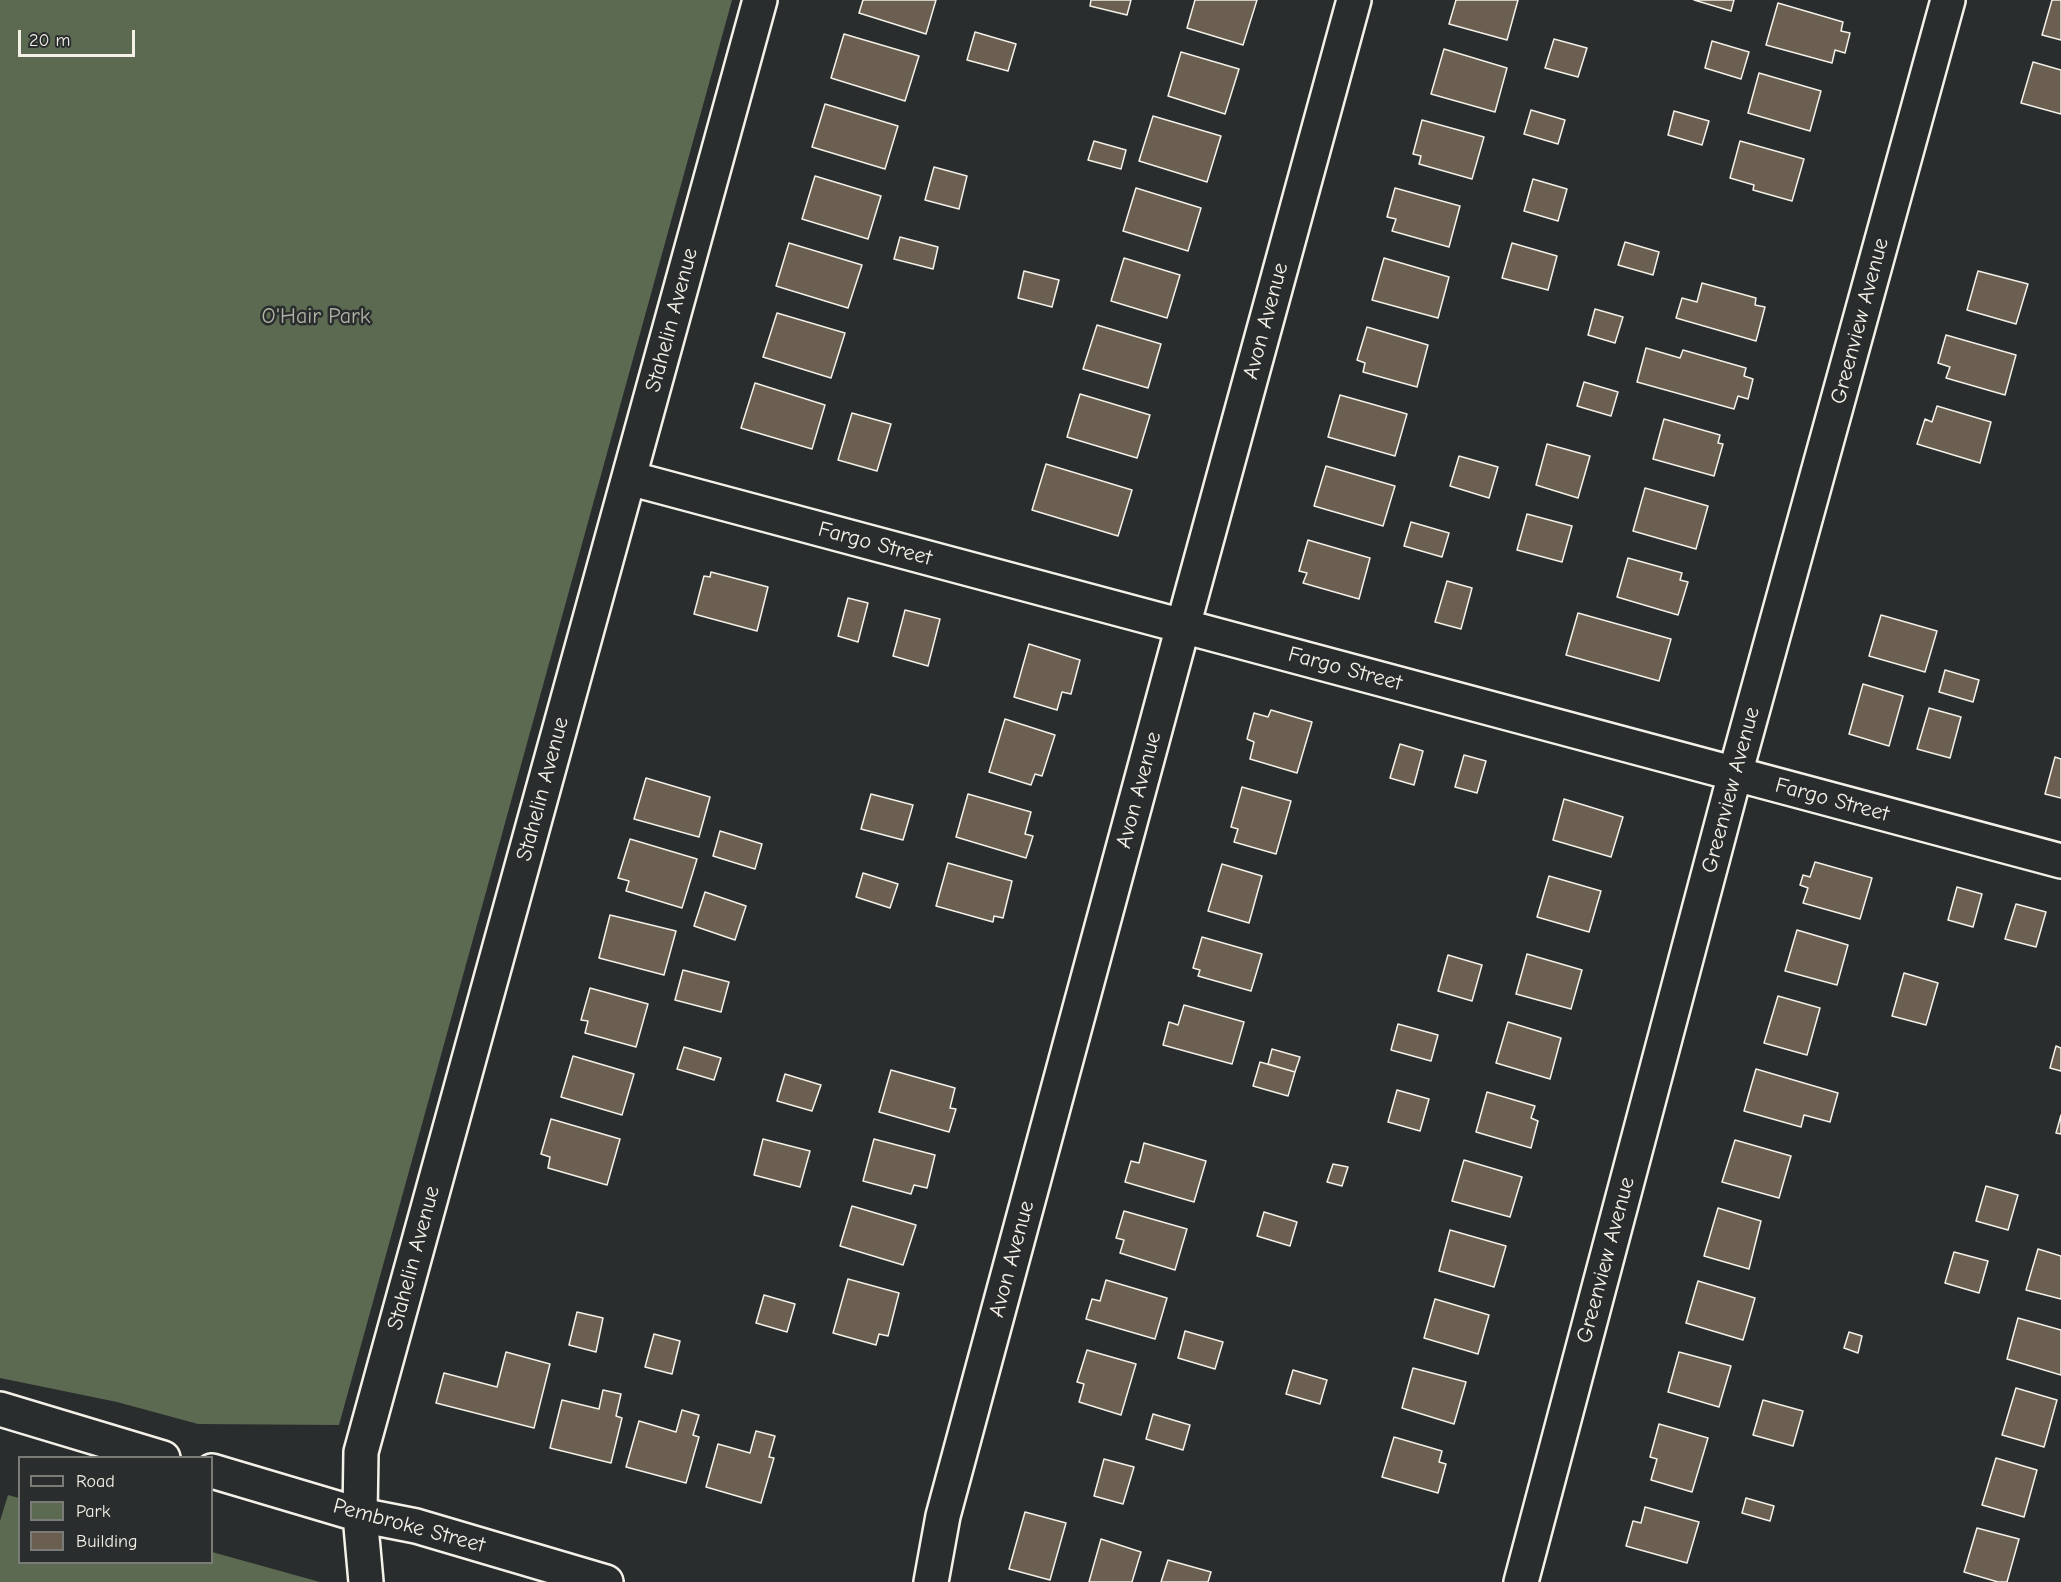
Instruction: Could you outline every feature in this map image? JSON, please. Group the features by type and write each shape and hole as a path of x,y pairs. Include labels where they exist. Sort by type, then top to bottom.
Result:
{"street":[{"name":"Stahelin Avenue","path":"366,1582 360,1515 361,1452 760,0"},
{"name":"Avon Avenue","path":"932,1582 943,1516 1354,0"},
{"name":"Greenview Avenue","path":"1521,1582 1735,774 1948,0"},
{"name":"Fargo Street","path":"629,478 2061,861"},
{"path":"0,1409 157,1456"},
{"name":"Pembroke Street","path":"213,1472 360,1515 416,1526 606,1582"}],"green space":[{"name":"O'Hair Park","path":"0,0 732,0 339,1425 198,1424 117,1402 0,1378"},
{"path":"8,1495 18,1498 18,1564 213,1564 213,1552 320,1582 0,1582 0,1521"}],"building":[{"path":"863,0 936,0 926,34 859,13"},
{"path":"1091,0 1131,0 1127,15 1090,6"},
{"path":"1195,0 1257,0 1243,45 1187,28"},
{"path":"1456,0 1518,0 1507,40 1449,24"},
{"path":"1694,0 1734,0 1731,11"},
{"path":"2052,0 2061,0 2061,40 2042,35"},
{"path":"1778,3 1843,22 1841,31 1850,33 1845,53 1835,50 1832,63 1766,45"},
{"path":"975,32 1016,44 1008,71 967,60"},
{"path":"844,34 919,56 905,101 831,78"},
{"path":"1554,39 1587,48 1578,77 1545,68"},
{"path":"1712,41 1749,52 1741,79 1705,68"},
{"path":"1444,49 1507,68 1495,112 1431,94"},
{"path":"1181,52 1239,69 1225,114 1168,96"},
{"path":"2033,62 2061,70 2061,114 2021,103"},
{"path":"1759,73 1821,91 1810,131 1748,113"},
{"path":"825,104 898,126 885,169 812,147"},
{"path":"1531,110 1565,120 1558,144 1524,134"},
{"path":"1674,111 1709,121 1702,145 1668,135"},
{"path":"1153,116 1221,136 1207,182 1139,161"},
{"path":"1422,120 1484,137 1472,179 1419,164 1421,156 1413,154"},
{"path":"1094,141 1126,150 1121,169 1088,160"},
{"path":"1740,141 1804,159 1792,201 1753,190 1754,185 1730,178"},
{"path":"934,167 967,176 959,209 925,200"},
{"path":"815,176 881,196 868,239 802,219"},
{"path":"1533,179 1567,189 1558,221 1524,211"},
{"path":"1136,188 1201,208 1188,251 1123,231"},
{"path":"1395,188 1460,206 1449,247 1392,231 1396,219 1387,217"},
{"path":"900,237 938,247 933,269 894,259"},
{"path":"1625,242 1659,252 1653,275 1618,265"},
{"path":"789,243 862,265 848,308 776,286"},
{"path":"1512,243 1557,256 1548,290 1502,278"},
{"path":"1124,258 1180,275 1167,318 1111,301"},
{"path":"1384,258 1449,277 1438,318 1372,300"},
{"path":"1024,271 1059,280 1052,307 1018,298"},
{"path":"1978,271 2028,284 2016,324 1967,310"},
{"path":"1702,283 1756,298 1755,305 1765,307 1756,341 1676,318 1682,298 1697,302"},
{"path":"1595,309 1623,317 1615,343 1588,335"},
{"path":"777,313 845,333 831,378 763,357"},
{"path":"1097,325 1161,344 1148,388 1083,369"},
{"path":"1367,327 1428,345 1417,387 1363,372 1365,363 1357,360"},
{"path":"1946,335 2016,355 2005,395 1946,378 1950,367 1938,363"},
{"path":"1646,348 1680,358 1683,350 1746,368 1744,376 1753,379 1748,399 1738,396 1734,409 1637,382"},
{"path":"1584,382 1618,392 1611,416 1577,406"},
{"path":"755,383 825,405 812,449 741,428"},
{"path":"1080,394 1150,415 1137,458 1067,437"},
{"path":"1340,395 1407,414 1395,456 1328,437"},
{"path":"1937,406 1991,422 1980,463 1917,444 1925,419 1932,422"},
{"path":"852,413 891,424 877,471 838,460"},
{"path":"1664,419 1720,435 1718,443 1723,444 1714,476 1653,459"},
{"path":"1547,444 1590,456 1578,498 1536,485"},
{"path":"1459,456 1498,467 1489,498 1450,486"},
{"path":"1046,464 1132,490 1118,536 1032,510"},
{"path":"1326,466 1395,486 1383,526 1314,506"},
{"path":"1645,488 1708,506 1696,549 1633,531"},
{"path":"1527,514 1572,526 1562,562 1517,550"},
{"path":"1411,522 1449,533 1442,557 1404,546"},
{"path":"1308,540 1370,558 1359,599 1303,583 1307,573 1299,571"},
{"path":"1628,558 1682,573 1680,580 1688,582 1678,615 1617,597"},
{"path":"711,572 768,587 757,631 694,614 704,576 710,577"},
{"path":"1447,581 1472,588 1461,629 1435,622"},
{"path":"848,598 868,603 858,642 838,636"},
{"path":"905,610 940,619 928,666 893,656"},
{"path":"1578,613 1671,639 1659,681 1566,655"},
{"path":"1881,615 1937,631 1925,672 1869,656"},
{"path":"1029,644 1080,660 1071,694 1062,692 1057,710 1014,697"},
{"path":"1945,670 1979,680 1973,702 1939,692"},
{"path":"1863,684 1903,696 1889,746 1849,734"},
{"path":"1929,708 1961,717 1950,758 1917,749"},
{"path":"1271,710 1312,722 1297,773 1250,759 1254,742 1247,739 1254,713 1268,717"},
{"path":"1005,719 1055,735 1042,776 1035,774 1031,785 989,772"},
{"path":"1400,744 1423,751 1414,785 1390,778"},
{"path":"1464,755 1486,761 1477,793 1455,787"},
{"path":"2055,757 2061,759 2061,798 2045,794"},
{"path":"646,778 710,797 699,837 634,819"},
{"path":"1242,787 1291,801 1276,854 1234,842 1238,829 1231,827"},
{"path":"871,794 913,805 903,840 861,829"},
{"path":"968,794 1031,812 1025,834 1033,836 1026,858 956,837"},
{"path":"1564,799 1623,817 1611,857 1553,840"},
{"path":"720,831 762,844 755,869 713,856"},
{"path":"630,839 697,859 682,908 626,891 629,881 618,878"},
{"path":"1815,862 1872,878 1860,919 1803,903 1808,888 1800,885 1803,875 1810,877"},
{"path":"948,863 1012,881 1003,918 994,916 993,922 936,906"},
{"path":"1222,864 1262,876 1249,923 1208,911"},
{"path":"863,873 898,884 890,908 856,897"},
{"path":"1549,876 1601,891 1589,932 1537,917"},
{"path":"1957,887 1982,894 1973,927 1948,920"},
{"path":"705,892 746,906 735,940 694,926"},
{"path":"2016,904 2046,912 2036,947 2005,939"},
{"path":"610,915 676,931 664,975 599,958"},
{"path":"1797,930 1848,945 1837,985 1785,971"},
{"path":"1202,937 1262,954 1251,991 1198,976 1200,970 1193,968"},
{"path":"1527,954 1582,970 1571,1009 1516,994"},
{"path":"1448,955 1482,965 1472,1001 1438,991"},
{"path":"683,970 729,982 721,1012 675,1000"},
{"path":"1904,973 1938,983 1926,1025 1892,1016"},
{"path":"590,988 648,1004 636,1047 585,1033 588,1021 581,1020"},
{"path":"1778,996 1820,1008 1807,1055 1764,1043"},
{"path":"1184,1005 1244,1022 1232,1064 1163,1045 1169,1022 1178,1025"},
{"path":"1508,1022 1561,1038 1550,1079 1496,1063"},
{"path":"1398,1024 1438,1035 1431,1061 1391,1050"},
{"path":"2056,1046 2061,1048 2061,1071 2050,1068"},
{"path":"684,1047 721,1058 714,1080 677,1069"},
{"path":"1272,1049 1300,1057 1295,1072 1268,1064"},
{"path":"573,1056 634,1074 622,1115 561,1097"},
{"path":"1260,1062 1295,1072 1288,1096 1253,1086"},
{"path":"1756,1069 1838,1093 1830,1122 1804,1115 1801,1127 1744,1111"},
{"path":"891,1070 955,1088 950,1108 956,1109 949,1132 879,1112"},
{"path":"785,1074 821,1085 812,1111 777,1101"},
{"path":"1397,1090 1429,1099 1420,1131 1388,1122"},
{"path":"1487,1092 1535,1106 1531,1118 1538,1121 1531,1148 1476,1132"},
{"path":"2061,1115 2061,1134 2056,1133"},
{"path":"551,1119 620,1139 607,1185 548,1168 550,1157 541,1154"},
{"path":"763,1139 810,1151 800,1187 754,1175"},
{"path":"874,1139 935,1155 927,1188 914,1185 911,1194 863,1181"},
{"path":"1735,1140 1791,1156 1779,1198 1722,1182"},
{"path":"1144,1143 1206,1161 1194,1202 1125,1182 1131,1161 1139,1163"},
{"path":"1464,1160 1522,1177 1510,1217 1452,1201"},
{"path":"1333,1164 1348,1167 1342,1186 1327,1182"},
{"path":"1986,1186 2018,1195 2008,1230 1976,1221"},
{"path":"852,1206 916,1225 903,1265 840,1246"},
{"path":"1718,1208 1761,1221 1749,1269 1704,1256"},
{"path":"1124,1211 1187,1229 1175,1270 1120,1253 1124,1240 1116,1238"},
{"path":"1264,1212 1297,1222 1290,1246 1257,1236"},
{"path":"1450,1230 1506,1246 1494,1287 1439,1271"},
{"path":"2038,1249 2061,1256 2061,1299 2026,1290"},
{"path":"1954,1252 1988,1261 1979,1293 1945,1283"},
{"path":"848,1279 899,1293 888,1336 879,1334 876,1345 833,1333"},
{"path":"1106,1280 1167,1298 1155,1339 1086,1319 1092,1299 1100,1301"},
{"path":"1698,1281 1755,1298 1743,1340 1686,1323"},
{"path":"764,1295 795,1304 787,1332 756,1323"},
{"path":"1435,1299 1489,1315 1478,1354 1424,1338"},
{"path":"577,1312 603,1318 596,1352 569,1345"},
{"path":"2018,1318 2061,1330 2061,1375 2007,1359"},
{"path":"1185,1331 1223,1342 1215,1369 1178,1358"},
{"path":"1849,1332 1862,1336 1858,1353 1844,1348"},
{"path":"654,1334 680,1341 672,1374 645,1367"},
{"path":"1087,1350 1136,1364 1121,1415 1079,1402 1084,1384 1077,1382"},
{"path":"506,1352 550,1364 534,1428 436,1403 444,1373 497,1387"},
{"path":"1679,1352 1731,1366 1719,1407 1668,1392"},
{"path":"1413,1368 1466,1382 1454,1424 1402,1408"},
{"path":"1293,1370 1327,1380 1320,1404 1286,1394"},
{"path":"2016,1388 2057,1400 2044,1447 2002,1435"},
{"path":"603,1390 621,1394 616,1416 622,1418 611,1463 550,1448 562,1400 599,1409"},
{"path":"1763,1400 1803,1411 1793,1446 1753,1435"},
{"path":"682,1410 699,1415 693,1435 699,1437 686,1483 626,1467 639,1421 676,1432"},
{"path":"1153,1414 1190,1425 1183,1450 1146,1439"},
{"path":"1659,1424 1708,1438 1692,1492 1651,1480 1657,1459 1650,1457"},
{"path":"756,1431 775,1436 769,1457 774,1458 761,1503 706,1487 718,1444 750,1453"},
{"path":"1394,1437 1442,1451 1439,1462 1446,1464 1438,1493 1382,1477"},
{"path":"1996,1458 2037,1470 2024,1517 1982,1505"},
{"path":"1104,1459 1134,1467 1123,1504 1094,1496"},
{"path":"1746,1498 1774,1506 1770,1521 1742,1513"},
{"path":"1645,1507 1699,1522 1687,1563 1626,1546 1633,1521 1641,1523"},
{"path":"1025,1512 1066,1523 1050,1580 1009,1569"},
{"path":"1977,1528 2019,1539 2007,1582 1998,1582 1964,1572"},
{"path":"1101,1539 1141,1552 1132,1582 1089,1582"},
{"path":"1168,1560 1211,1572 1208,1582 1161,1582"}]}
